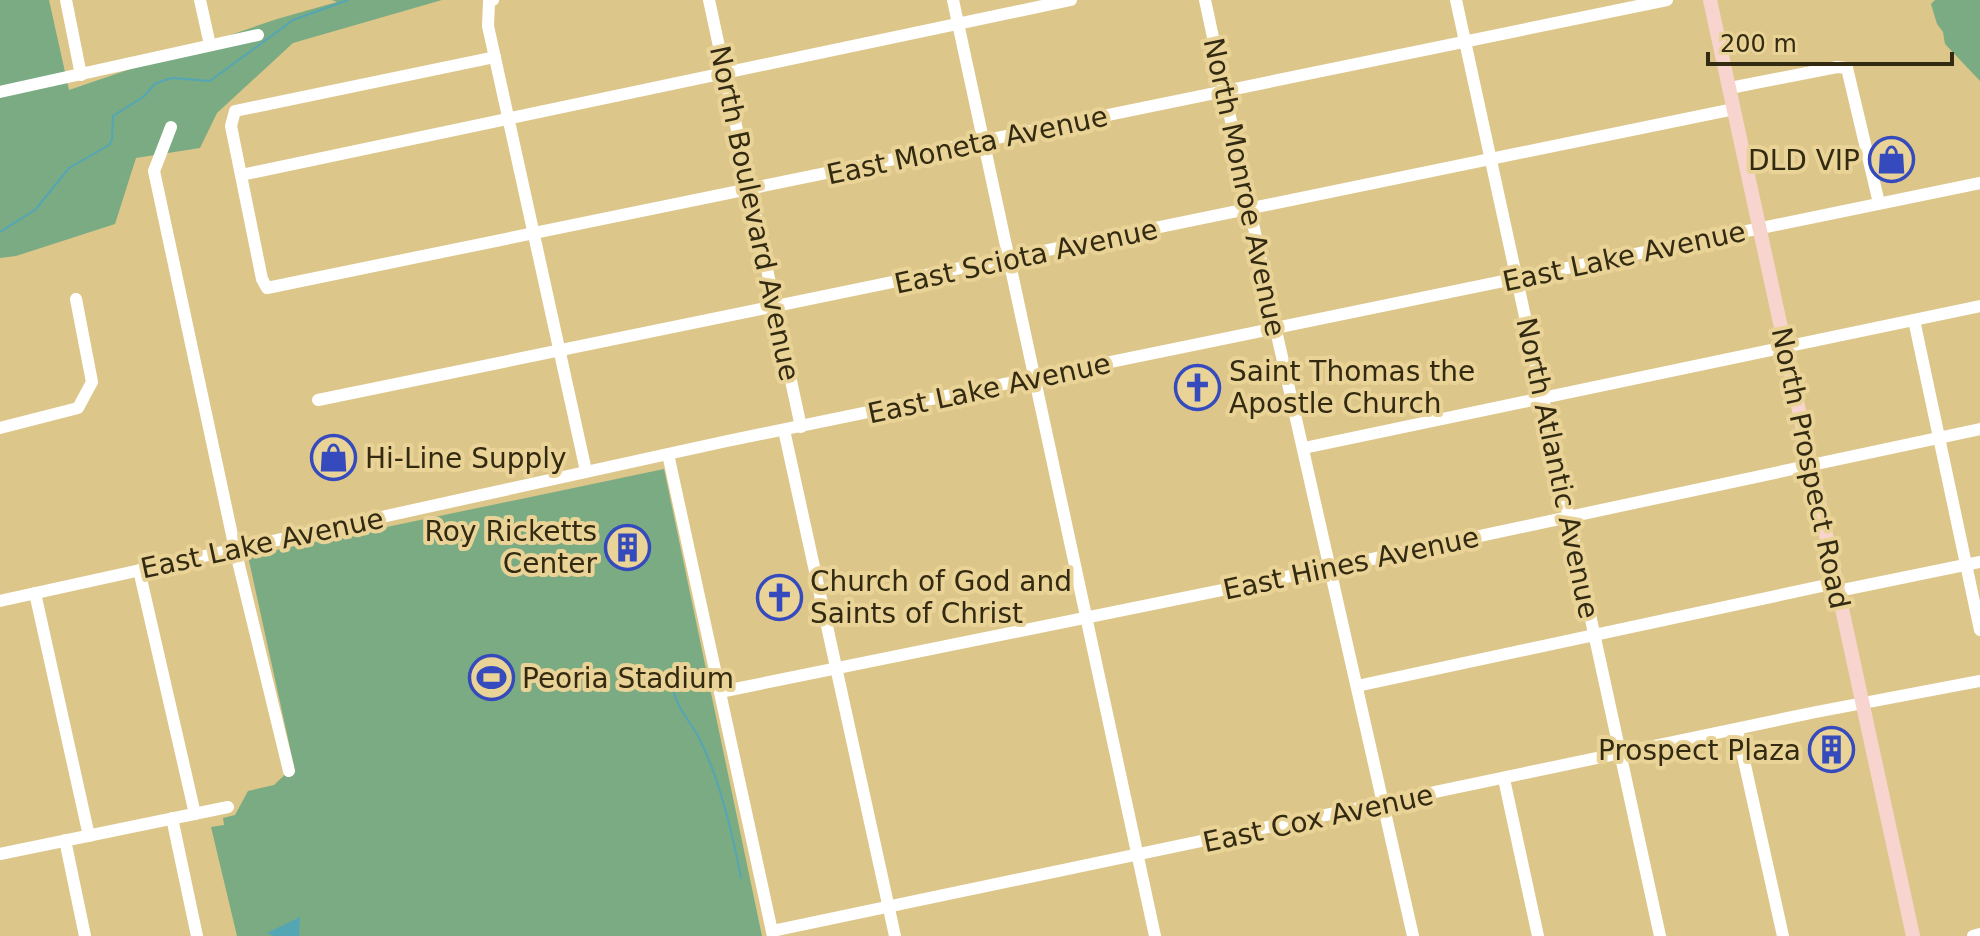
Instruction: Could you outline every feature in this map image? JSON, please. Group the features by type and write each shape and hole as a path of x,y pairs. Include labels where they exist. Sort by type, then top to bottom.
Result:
{"main road":[{"name":"North Prospect Road","path":"1710,0 1913,936"}],"street":[{"path":"66,0 81,75"},
{"path":"200,0 210,45"},
{"name":"North Boulevard Avenue","path":"709,0 801,427"},
{"path":"953,0 1155,936"},
{"path":"495,57 235,111 231,126 241,175 1071,0"},
{"name":"North Monroe Avenue","path":"1205,0 1413,936"},
{"name":"North Atlantic Avenue","path":"1456,0 1660,936"},
{"name":"East Moneta Avenue","path":"241,175 245,208 262,279 267,288 751,191 1667,0"},
{"path":"491,1 488,26 586,471"},
{"path":"0,92 258,35"},
{"path":"1730,88 1837,67 1847,68 1879,203"},
{"name":"East Sciota Avenue","path":"318,400 1734,109"},
{"path":"171,127 154,171 235,549 289,771"},
{"name":"East Lake Avenue","path":"0,601 586,471 1275,326 1980,183"},
{"path":"0,428 78,408 92,382 76,299"},
{"path":"1304,448 1980,306"},
{"path":"1914,320 1980,630"},
{"name":"East Hines Avenue","path":"720,692 1330,568 1980,429"},
{"path":"784,430 895,936"},
{"path":"668,454 772,934"},
{"path":"1357,686 1595,635 1980,562"},
{"path":"139,570 195,814"},
{"path":"35,593 89,836"},
{"name":"East Cox Avenue","path":"772,934 888,906 1816,712 1980,681"},
{"path":"1737,729 1783,936"},
{"path":"1504,779 1538,936"},
{"path":"0,854 228,807"},
{"path":"172,818 197,936"},
{"path":"65,840 85,936"},
{"path":"1973,936 1980,934"}],"green space":[{"path":"0,0 49,0 69,90 277,19 337,2 332,0 442,0 293,43 217,113 200,148 136,158 115,224 16,256 0,258"},
{"path":"1935,0 1980,0 1980,81 1945,44 1931,4"},
{"name":"Peoria Stadium","path":"664,469 762,936 237,936 211,827 224,825 223,818 235,815 248,791 274,785 294,766 248,556"}],"water":[{"path":"300,917 299,936 273,936 267,933"}],"waterway":[{"path":"0,232 35,210 69,168 109,145 113,116 143,97 155,84 172,78 210,81 293,20 348,0"},
{"path":"673,690 713,772 730,826 741,878"}],"place":[{"name":"DLD VIP","path":"1891,160"},
{"name":"Saint Thomas the Apostle Church","path":"1198,387"},
{"name":"Hi-Line Supply","path":"334,458"},
{"name":"Roy Ricketts Center","path":"628,547"},
{"name":"Church of God and Saints of Christ","path":"779,597"},
{"name":"Peoria Stadium","path":"491,678"},
{"name":"Prospect Plaza","path":"1832,750"}]}
